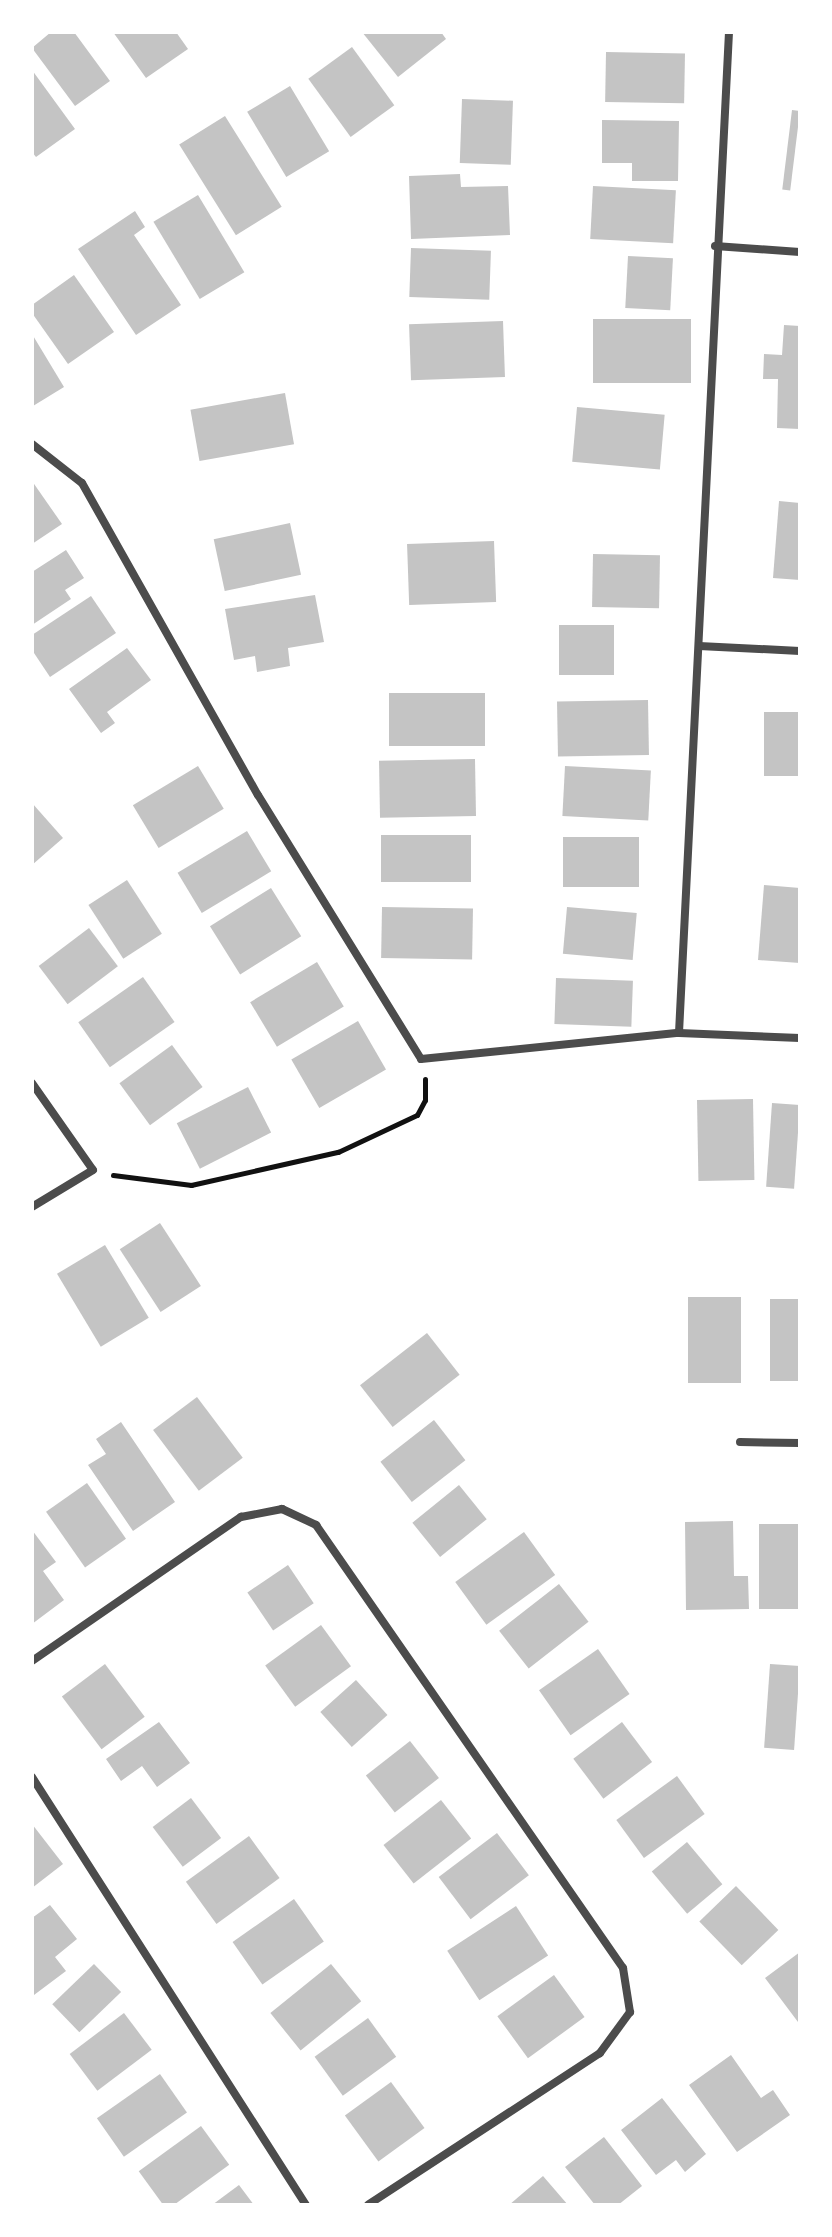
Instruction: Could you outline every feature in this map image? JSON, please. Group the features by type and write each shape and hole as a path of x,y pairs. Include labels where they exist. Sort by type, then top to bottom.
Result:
{"street":[{"path":"679,1033 715,246 729,32"},
{"path":"715,246 800,252"},
{"path":"32,444 82,483 258,795 421,1059 679,1033 800,1038"},
{"path":"699,646 800,651"},
{"path":"32,1083 93,1170 32,1207"},
{"path":"740,1442 800,1443"},
{"path":"32,1661 241,1517 282,1509 316,1525 623,1968 630,2012 600,2053 368,2205"},
{"path":"32,1777 306,2205"}],"path":[{"path":"93,1170 191,1185 338,1152 417,1115 425,1100 421,1059"}],"building":[{"path":"51,32 74,32 110,81 75,106 32,48"},
{"path":"113,32 176,32 188,49 146,78"},
{"path":"362,32 441,32 446,39 398,77"},
{"path":"352,47 394,105 351,137 308,79"},
{"path":"606,52 685,53 684,103 605,102"},
{"path":"32,70 75,129 36,157 32,152"},
{"path":"290,86 329,151 286,177 247,112"},
{"path":"462,99 513,101 511,165 460,163"},
{"path":"792,110 800,111 790,190 782,189"},
{"path":"225,116 282,207 236,235 179,145"},
{"path":"602,120 679,121 678,181 632,181 632,163 602,163"},
{"path":"460,174 461,187 508,186 510,235 411,239 409,176"},
{"path":"593,186 676,190 673,243 590,239"},
{"path":"198,195 244,272 200,299 153,222"},
{"path":"135,211 145,227 134,235 181,305 136,335 78,249"},
{"path":"411,248 491,251 489,300 409,297"},
{"path":"628,256 673,258 670,310 625,308"},
{"path":"74,275 114,332 68,364 32,313 32,305"},
{"path":"593,319 691,319 691,383 593,383"},
{"path":"503,321 505,377 411,380 409,324"},
{"path":"784,325 800,326 800,429 777,428 778,379 763,379 764,354 782,355"},
{"path":"32,334 64,387 33,406 32,404"},
{"path":"285,393 294,444 199,461 190,410"},
{"path":"577,407 665,415 660,469 572,462"},
{"path":"32,481 62,524 32,544"},
{"path":"779,501 800,503 800,580 773,578"},
{"path":"290,523 301,575 225,591 214,539"},
{"path":"494,541 496,602 409,605 407,544"},
{"path":"66,550 84,578 65,590 71,599 32,625 32,572"},
{"path":"593,554 660,555 659,608 592,607"},
{"path":"315,595 324,642 288,648 290,666 257,672 255,656 234,660 225,609"},
{"path":"91,596 116,633 50,677 32,650 32,635"},
{"path":"559,625 614,625 614,675 559,675"},
{"path":"127,648 151,680 107,712 115,723 101,733 69,689"},
{"path":"389,693 485,693 485,746 389,746"},
{"path":"648,700 649,755 558,757 557,702"},
{"path":"764,712 800,712 800,776 764,776"},
{"path":"475,759 476,816 380,818 379,761"},
{"path":"198,766 224,809 159,848 133,805"},
{"path":"565,766 651,771 648,820 562,816"},
{"path":"32,803 63,838 32,865"},
{"path":"247,831 271,871 202,913 178,873"},
{"path":"381,835 471,835 471,882 381,882"},
{"path":"563,837 639,837 639,887 563,887"},
{"path":"127,880 162,934 123,959 88,905"},
{"path":"764,885 800,888 800,963 758,960"},
{"path":"271,888 301,936 240,974 210,926"},
{"path":"382,907 473,909 472,960 381,958"},
{"path":"567,907 637,913 633,960 563,954"},
{"path":"89,928 118,966 68,1004 39,966"},
{"path":"317,962 344,1007 277,1047 250,1002"},
{"path":"143,977 175,1022 110,1067 78,1022"},
{"path":"556,978 633,981 631,1027 554,1024"},
{"path":"358,1021 386,1069 319,1108 291,1060"},
{"path":"172,1045 203,1087 150,1125 119,1083"},
{"path":"248,1087 271,1132 200,1169 177,1123"},
{"path":"753,1099 754,1180 698,1181 697,1100"},
{"path":"772,1103 800,1105 794,1189 766,1187"},
{"path":"160,1223 201,1286 161,1312 120,1249"},
{"path":"105,1245 149,1318 101,1347 57,1274"},
{"path":"688,1297 741,1297 741,1383 688,1383"},
{"path":"770,1299 800,1299 800,1381 770,1381"},
{"path":"427,1333 460,1375 393,1427 360,1385"},
{"path":"197,1397 243,1458 199,1491 153,1430"},
{"path":"434,1420 465,1460 412,1502 380,1462"},
{"path":"121,1422 175,1502 133,1531 88,1465 106,1454 96,1439"},
{"path":"87,1483 126,1539 85,1567 46,1512"},
{"path":"459,1485 487,1519 440,1557 412,1523"},
{"path":"733,1521 734,1576 748,1576 749,1609 686,1610 685,1522"},
{"path":"759,1524 800,1524 800,1609 759,1609"},
{"path":"32,1530 56,1562 43,1571 64,1600 32,1624"},
{"path":"524,1532 555,1575 486,1625 455,1582"},
{"path":"288,1565 314,1603 273,1631 247,1592"},
{"path":"559,1584 589,1622 529,1669 499,1631"},
{"path":"321,1625 351,1666 295,1707 265,1666"},
{"path":"598,1649 630,1694 571,1735 539,1690"},
{"path":"105,1664 145,1717 102,1749 62,1696"},
{"path":"770,1664 800,1666 794,1750 764,1748"},
{"path":"356,1680 387,1715 352,1747 320,1712"},
{"path":"159,1722 190,1763 157,1787 142,1766 121,1781 106,1759"},
{"path":"622,1722 652,1762 603,1799 573,1759"},
{"path":"410,1741 439,1778 395,1813 366,1775"},
{"path":"677,1776 705,1814 644,1858 616,1820"},
{"path":"191,1798 221,1838 183,1867 153,1827"},
{"path":"441,1800 471,1839 414,1884 383,1845"},
{"path":"32,1824 63,1864 32,1888"},
{"path":"497,1833 529,1875 471,1919 439,1877"},
{"path":"249,1836 280,1878 216,1924 186,1882"},
{"path":"687,1842 722,1884 687,1914 652,1872"},
{"path":"736,1886 778,1930 742,1965 699,1921"},
{"path":"294,1899 324,1942 262,1985 233,1942"},
{"path":"50,1905 77,1939 55,1957 66,1971 34,1995 32,1918"},
{"path":"516,1906 548,1955 479,2000 447,1951"},
{"path":"800,1952 800,2021 798,2022 765,1978"},
{"path":"94,1964 121,1992 79,2032 52,2004"},
{"path":"331,1964 361,2001 301,2050 270,2013"},
{"path":"554,1975 585,2017 528,2058 497,2016"},
{"path":"124,2013 152,2050 97,2091 70,2054"},
{"path":"368,2018 396,2057 343,2096 315,2057"},
{"path":"731,2055 761,2098 773,2090 790,2115 737,2152 689,2085"},
{"path":"160,2074 187,2113 124,2157 97,2118"},
{"path":"391,2082 425,2128 378,2162 345,2116"},
{"path":"662,2098 706,2154 685,2172 676,2160 656,2175 621,2130"},
{"path":"201,2126 229,2165 174,2205 163,2205 139,2171"},
{"path":"604,2137 642,2186 618,2205 595,2205 565,2167"},
{"path":"543,2176 568,2205 509,2205"},
{"path":"239,2185 254,2205 212,2205"}]}
